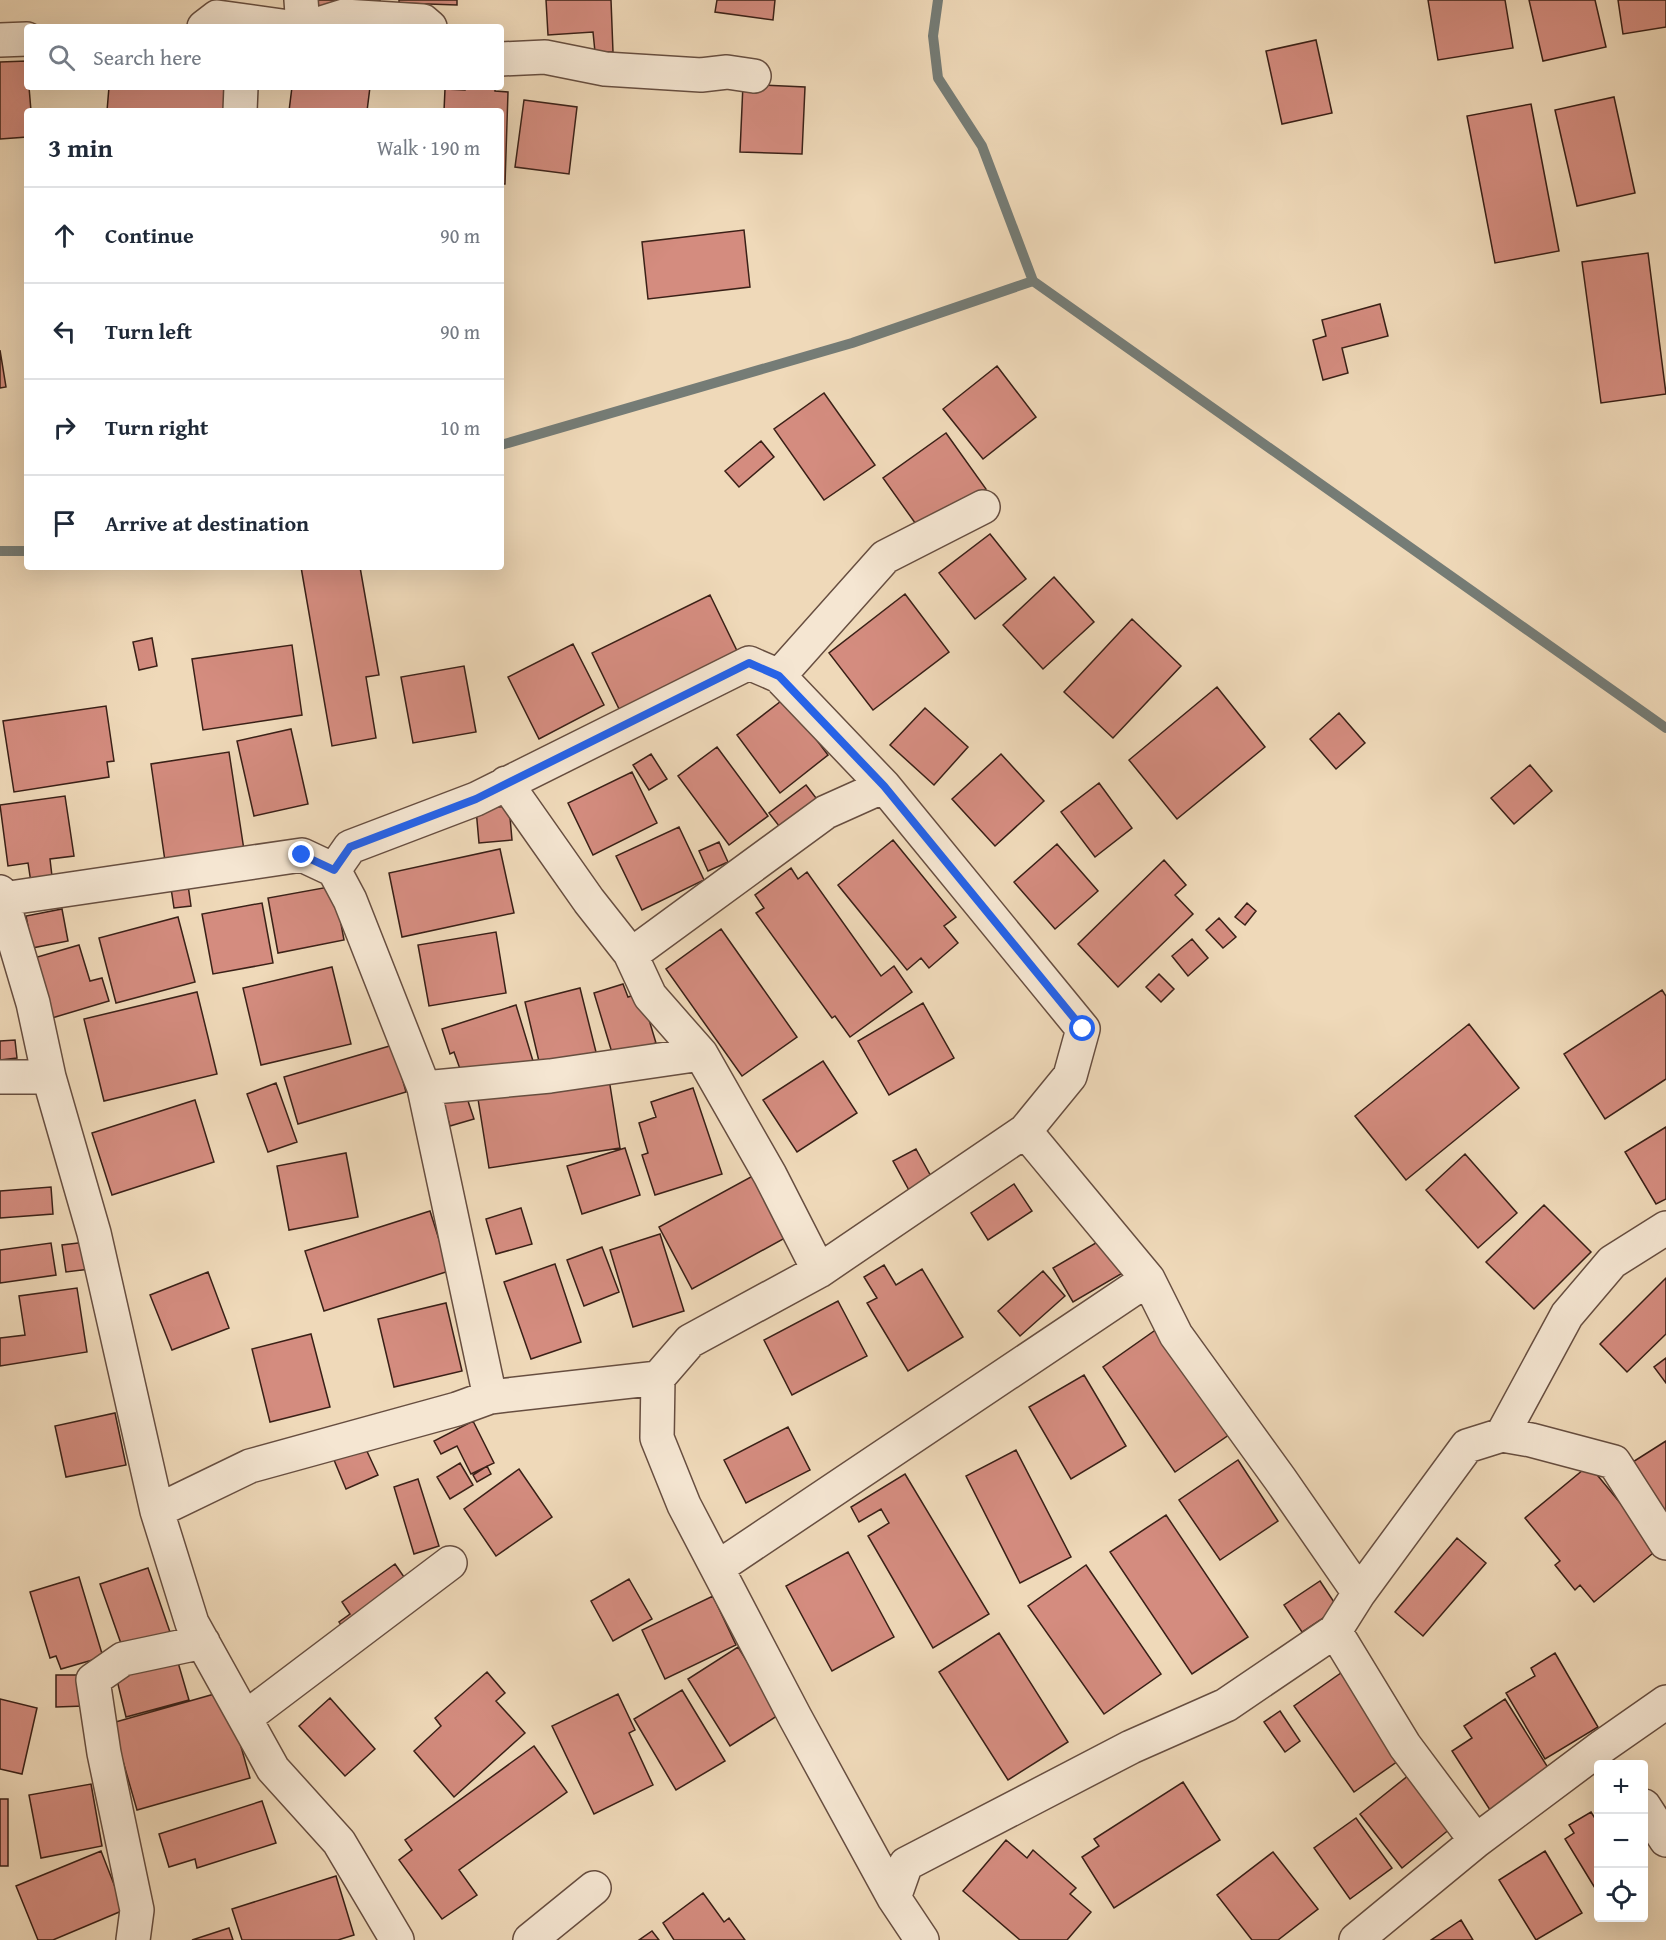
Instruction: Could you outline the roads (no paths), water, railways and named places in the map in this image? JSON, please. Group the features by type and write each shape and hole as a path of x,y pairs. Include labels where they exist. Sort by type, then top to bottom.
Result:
{"street":[{"path":"300,0 303,24"},
{"path":"319,24 344,16 423,21 426,24"},
{"path":"0,40 24,39"},
{"path":"504,58 545,57 605,69 701,75 727,72 754,76"},
{"path":"240,108 242,90"},
{"path":"779,676 885,557 983,507"},
{"path":"334,870 350,847 476,799 749,663 779,676 884,786 1083,1029 1070,1076 1025,1131 819,1271 690,1341 658,1378 657,1438 684,1505 795,1717 894,1898 922,1940"},
{"path":"506,783 589,902 630,953 650,996 701,1054 770,1175 819,1271"},
{"path":"630,953 639,950 826,812 884,786"},
{"path":"397,1940 339,1842 273,1769 192,1623 157,1511 94,1233 49,1077 33,1003 2,895 302,855 334,870 350,900 424,1088 490,1397"},
{"path":"424,1088 550,1076 701,1054"},
{"path":"0,1077 49,1077"},
{"path":"1025,1131 1148,1279 1176,1335 1359,1593"},
{"path":"1502,1435 1567,1316 1612,1262 1666,1228"},
{"path":"717,1568 1148,1279"},
{"path":"157,1511 250,1466 457,1409 490,1397 658,1378"},
{"path":"894,1898 906,1864 1131,1747 1226,1705 1335,1631 1359,1593 1467,1446 1502,1435 1531,1440 1614,1462 1666,1543"},
{"path":"245,1718 450,1563"},
{"path":"1335,1631 1405,1746 1476,1841"},
{"path":"133,1940 137,1910 104,1753 93,1680 123,1659 204,1642"},
{"path":"1356,1940 1476,1841 1609,1755 1666,1702"},
{"path":"1648,1812 1666,1840"},
{"path":"530,1940 594,1888"}],"waterway":[{"path":"938,0 933,36 938,78 982,146 1033,281 1666,728"},
{"path":"504,444 852,343 1033,281"},
{"path":"0,551 24,551"}]}
